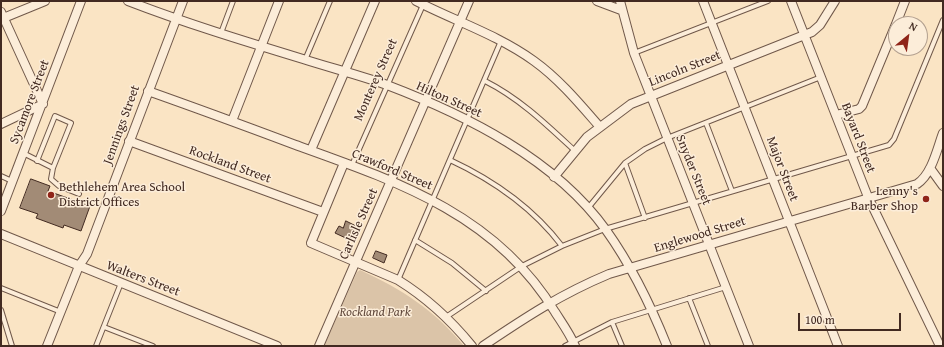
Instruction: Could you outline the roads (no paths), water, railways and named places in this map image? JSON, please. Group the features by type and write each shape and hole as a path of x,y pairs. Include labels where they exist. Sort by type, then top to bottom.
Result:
{"street":[{"path":"1,124 43,104 2,16 45,1"},
{"name":"Sycamore Street","path":"1,211 81,1"},
{"name":"Hilton Street","path":"130,1 221,34 345,71 387,86 467,120 512,145 554,177 605,229 630,269 667,346"},
{"name":"Jennings Street","path":"47,346 79,266 86,256 182,1"},
{"path":"232,122 279,1"},
{"path":"311,150 375,1"},
{"name":"Carlisle Street","path":"319,346 469,1"},
{"path":"597,1 621,10"},
{"name":"Snyder Street","path":"620,1 621,10 634,53 650,96 749,346"},
{"name":"Major Street","path":"704,1 711,24 838,346"},
{"name":"Bayard Street","path":"791,1 868,197 941,343"},
{"name":"Lincoln Street","path":"554,177 574,150 599,126 619,111 650,96 812,32 820,25 835,1"},
{"path":"899,16 906,1"},
{"path":"419,3 501,41 535,62 558,82 599,126"},
{"path":"836,115 859,109 862,106 888,43"},
{"name":"Crawford Street","path":"148,91 344,162 432,199 474,224 522,266 549,302 574,344"},
{"name":"Englewood Street","path":"483,346 549,302 580,286 609,274 868,197 917,184 922,180 930,168 943,133"},
{"name":"Rockland Street","path":"129,141 323,212"},
{"path":"344,162 311,243 398,280 422,296 446,317 472,346"},
{"path":"930,168 943,186"},
{"name":"Walters Street","path":"1,234 265,343 276,346"}],"lane":[{"path":"221,34 233,1"},
{"path":"305,60 330,1"},
{"path":"634,53 768,1"},
{"name":"Monterey Street","path":"352,166 387,86 419,3"},
{"path":"446,317 522,266 562,246 605,229 884,147 894,139 943,20"},
{"path":"398,280 501,41"},
{"path":"587,209 625,163 645,149 667,138 821,77"},
{"path":"485,81 525,106 574,150"},
{"path":"37,161 55,116 71,123 53,168 51,179 59,186 79,194"},
{"path":"706,123 732,191"},
{"path":"23,153 53,168"},
{"path":"450,160 472,170 499,187 545,226 562,246"},
{"path":"625,163 645,218"},
{"path":"1,176 12,181"},
{"path":"415,240 452,263 486,291"},
{"path":"96,346 121,283"},
{"path":"565,346 574,344 612,322 726,287"},
{"path":"1,288 61,312"},
{"path":"689,298 708,346"},
{"path":"1,310 12,346"},
{"path":"612,322 622,346"},
{"path":"104,327 153,346"}],"place":[{"name":"Bethlehem Area School District Offices","path":"51,195"},
{"name":"Lenny's Barber Shop","path":"926,199"}],"park label":[{"name":"Rockland Park","path":"375,313"}]}
